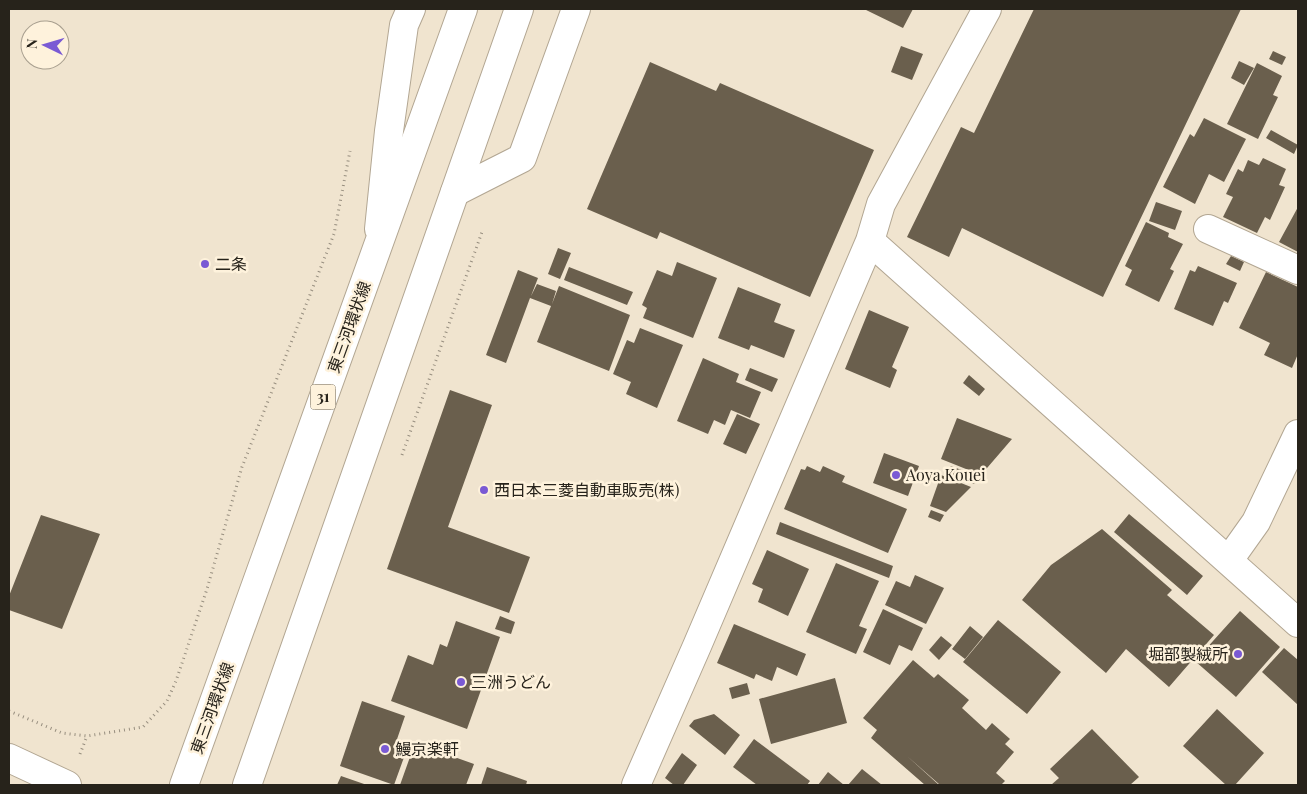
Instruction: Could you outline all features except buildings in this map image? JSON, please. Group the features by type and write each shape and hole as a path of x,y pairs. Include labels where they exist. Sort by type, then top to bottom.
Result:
{"street":[{"path":"377,248 389,131 404,26 411,9"},
{"name":"東三河環状線","path":"184,785 463,9"},
{"path":"247,785 519,9"},
{"path":"455,192 522,158 576,9"},
{"path":"636,785 870,241 881,204 987,9"},
{"path":"1208,229 1298,270"},
{"path":"870,241 1298,623"},
{"path":"1229,560 1256,522 1298,434"},
{"path":"9,758 67,785"}],"path":[{"path":"9,710 62,733 87,736 143,727 167,701 176,681 206,589 242,467 334,234 350,148"}],"place":[{"name":"二条","path":"205,264"},
{"name":"Aoya Kouei","path":"896,475"},
{"name":"西日本三菱自動車販売(株)","path":"484,490"},
{"name":"堀部製絨所","path":"1238,654"},
{"name":"三洲うどん","path":"461,682"},
{"name":"鰻京楽軒","path":"385,749"}]}
